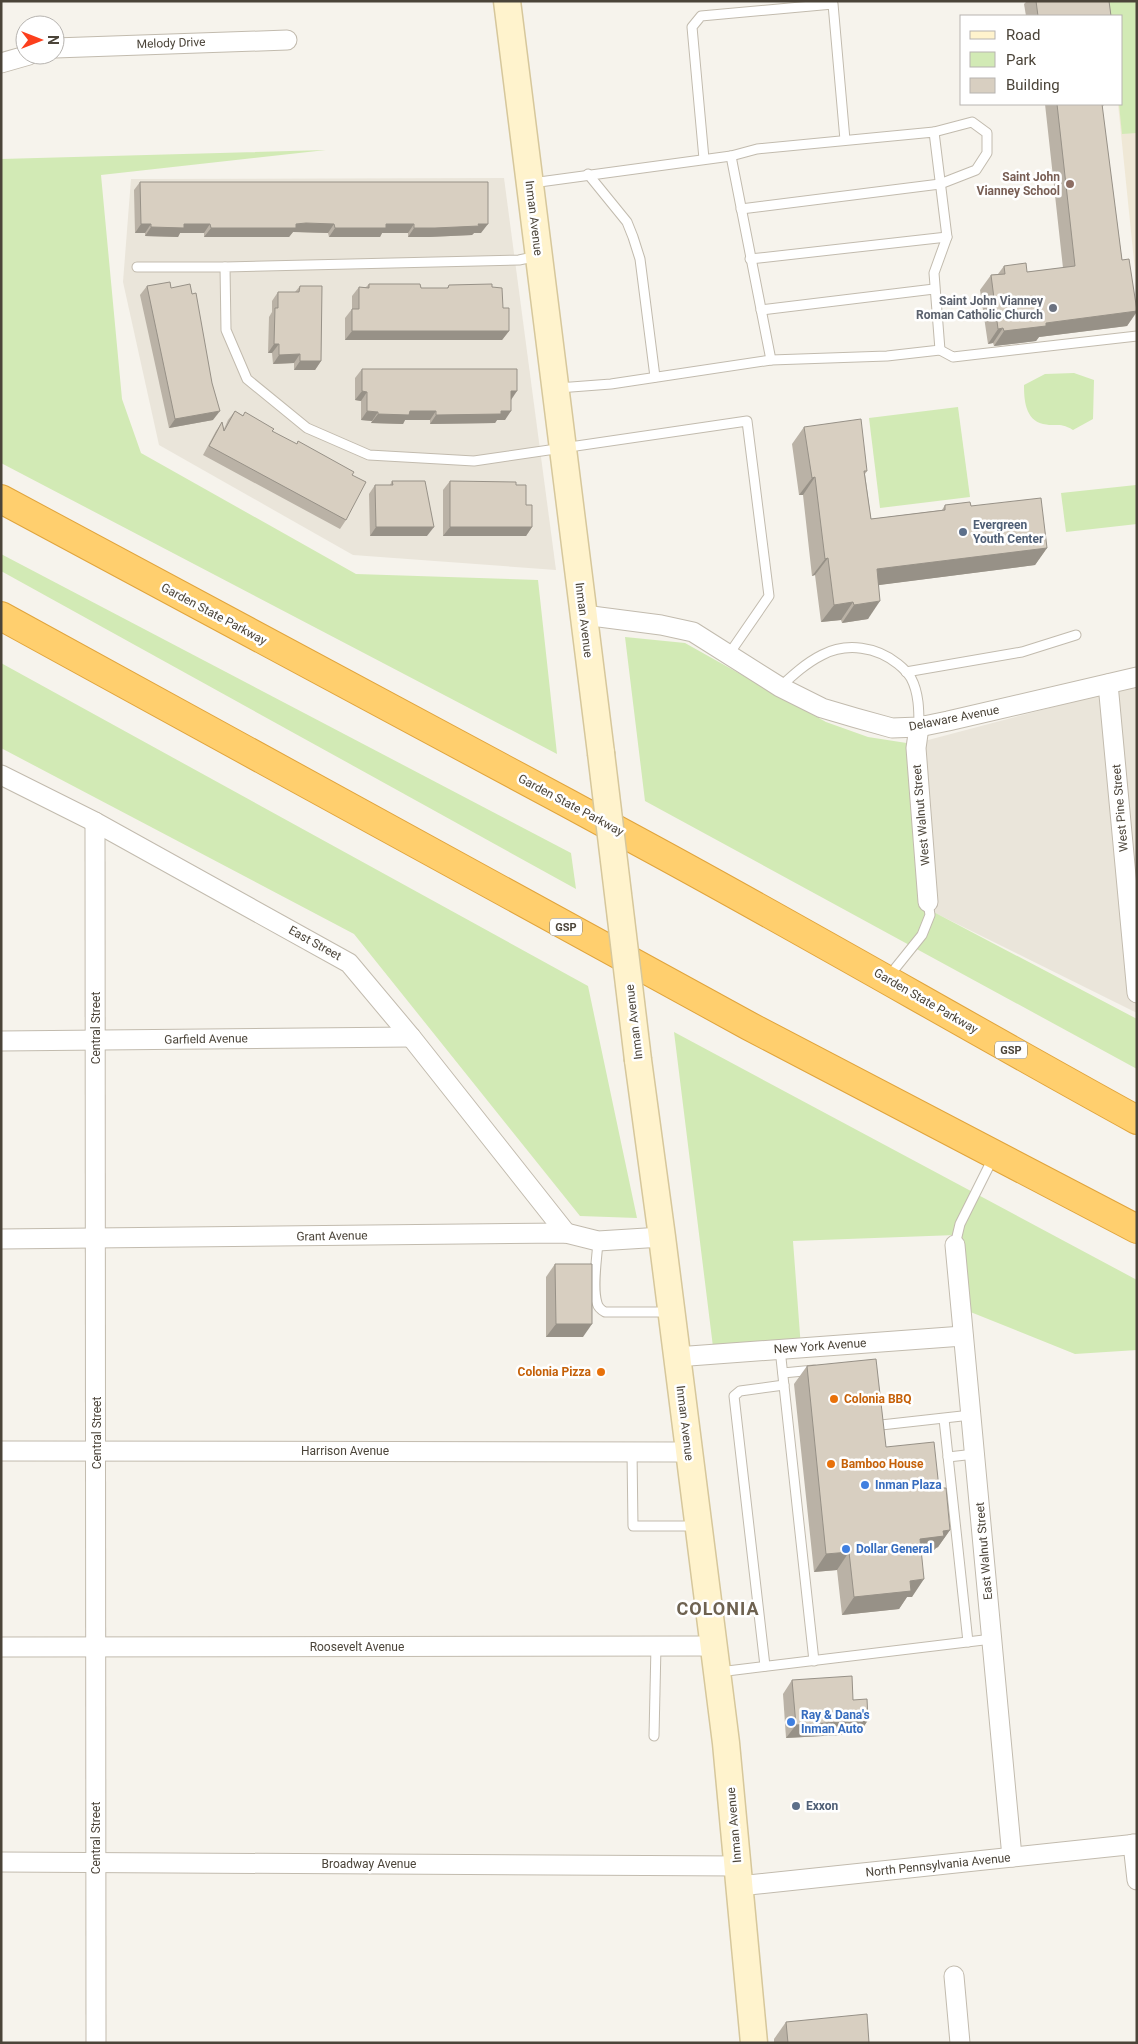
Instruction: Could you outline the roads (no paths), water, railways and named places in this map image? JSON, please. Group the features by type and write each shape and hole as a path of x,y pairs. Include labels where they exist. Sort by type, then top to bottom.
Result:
{"highway":[{"name":"Garden State Parkway","path":"1,499 654,850 887,978 936,1009 1137,1120"},
{"name":"GSP","path":"1,616 604,948 1137,1229"}],"main road":[{"name":"Inman Avenue","path":"507,1 638,1060 726,1743 754,2043"}],"street":[{"name":"Melody Drive","path":"65,48 287,40"},
{"path":"1,63 15,59"},
{"name":"Delaware Avenue","path":"584,615 661,625 693,632 780,687 822,708 892,728 919,727 1137,677"},
{"name":"West Pine Street","path":"1108,684 1137,993"},
{"name":"West Walnut Street","path":"919,727 916,748 928,902"},
{"name":"East Street","path":"1,775 95,822 349,963 411,1037 566,1233"},
{"name":"Central Street","path":"95,822 96,2043"},
{"name":"Garfield Avenue","path":"1,1041 411,1037"},
{"name":"Grant Avenue","path":"1,1239 566,1233 598,1242 662,1238"},
{"name":"East Walnut Street","path":"955,1245 1012,1857"},
{"name":"New York Avenue","path":"676,1356 963,1336"},
{"name":"Harrison Avenue","path":"1,1451 688,1452"},
{"name":"Roosevelt Avenue","path":"1,1647 714,1646"},
{"path":"1135,1844 1137,1880"},
{"name":"North Pennsylvania Avenue","path":"738,1876 1012,1857 1135,1844"},
{"name":"Broadway Avenue","path":"1,1862 738,1876"},
{"path":"954,1976 960,2043"}],"lane":[{"path":"704,159 692,27 701,16 833,4 845,140"},
{"path":"530,183 730,156 757,149 934,132 972,122 986,133 988,153 976,170 940,184 741,209"},
{"path":"934,132 947,237 934,273 940,350"},
{"path":"730,156 771,360"},
{"path":"588,174 627,222 640,258 655,377"},
{"path":"750,259 947,237"},
{"path":"137,267 225,267 519,260 539,255"},
{"path":"225,267 226,330 247,379 306,428 369,456 474,461 747,422 769,596 729,654"},
{"path":"761,310 934,289"},
{"path":"556,388 611,384 771,360 887,356 940,350 953,357 1137,336"},
{"path":"906,672 1022,652 1076,635"},
{"path":"780,687 800,669 823,654 845,648 871,649 891,659 911,678 919,708 919,727"},
{"path":"887,978 922,935 930,915 928,902"},
{"path":"955,1245 960,1224 995,1154"},
{"path":"598,1242 596,1286 597,1304 600,1309 605,1312 671,1312"},
{"path":"780,1349 814,1661"},
{"path":"783,1373 828,1369"},
{"path":"766,1666 734,1396 740,1390 784,1385"},
{"path":"873,1410 874,1420 881,1425 971,1415"},
{"path":"944,1418 968,1642"},
{"path":"632,1452 633,1526 698,1526"},
{"path":"948,1457 974,1454"},
{"path":"717,1672 992,1639"},
{"path":"654,1736 656,1646"}],"place":[{"name":"Saint John Vianney School","path":"1070,184"},
{"name":"Saint John Vianney Roman Catholic Church","path":"1053,308"},
{"name":"Evergreen Youth Center","path":"963,532"},
{"name":"Colonia Pizza","path":"601,1372"},
{"name":"Colonia BBQ","path":"834,1399"},
{"name":"Bamboo House","path":"831,1464"},
{"name":"Inman Plaza","path":"865,1485"},
{"name":"Dollar General","path":"846,1549"},
{"name":"Ray & Dana's Inman Auto","path":"791,1722"},
{"name":"Exxon","path":"796,1806"}],"district":[{"name":"COLONIA","path":"718,1608"}]}
